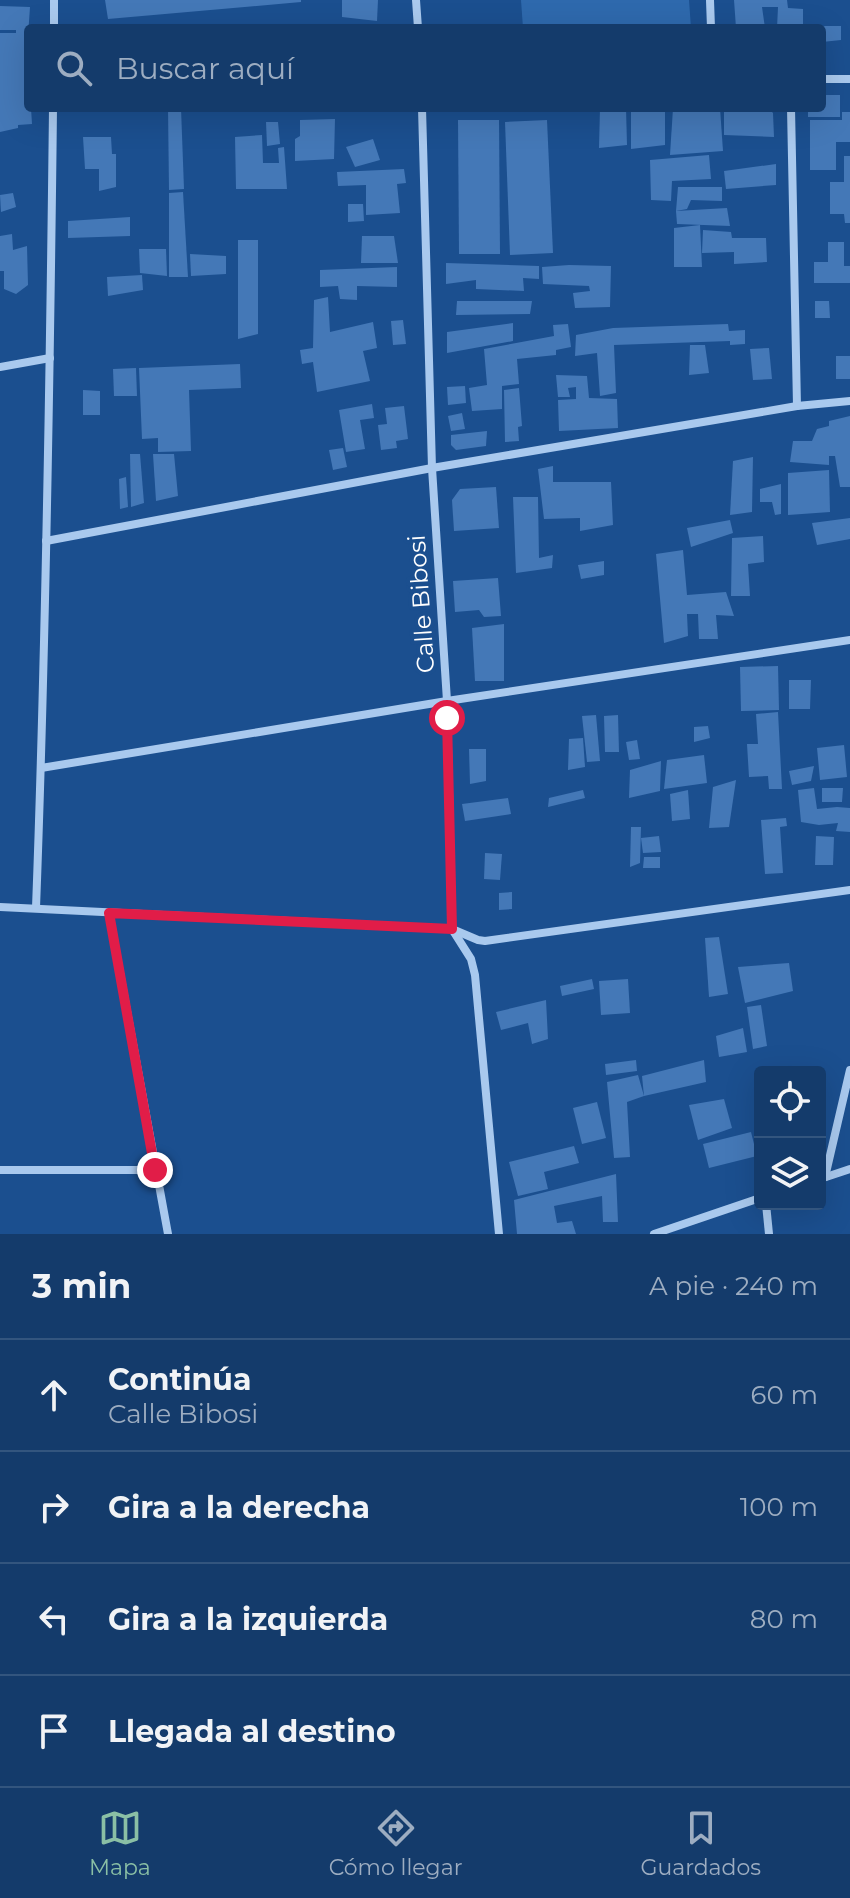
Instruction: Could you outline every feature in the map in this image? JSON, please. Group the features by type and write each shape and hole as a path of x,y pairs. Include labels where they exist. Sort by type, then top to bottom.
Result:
{"street":[{"path":"54,0 54,24"},
{"path":"416,0 418,24"},
{"path":"710,0 711,24"},
{"path":"826,79 850,79"},
{"path":"36,908 53,112"},
{"name":"Calle Bibosi","path":"422,112 432,468 447,701 452,929 471,959 475,975 499,1234"},
{"path":"791,112 797,406"},
{"path":"0,367 50,358"},
{"path":"46,541 432,468 797,406 850,401"},
{"path":"41,768 447,701 850,640"},
{"path":"0,907 452,929 485,941 850,890"},
{"path":"109,913 168,1234"},
{"path":"826,1166 850,1070"},
{"path":"826,1177 850,1169"},
{"path":"0,1170 155,1170"},
{"path":"654,1234 754,1200"},
{"path":"767,1210 769,1234"}],"shaded area":[{"path":"521,0 689,0 691,24 523,24"}],"building":[{"path":"105,0 301,0 301,2 108,19"},
{"path":"342,0 378,0 377,21 342,17"},
{"path":"734,0 787,0 788,8 803,9 803,24 777,24 778,7 762,7 764,24 736,24"},
{"path":"0,6 30,7 29,24 24,24 24,112 31,112 32,124 18,125 18,128 0,132 0,33 16,33 16,30 0,30"},
{"path":"826,26 841,26 841,40 826,42"},
{"path":"826,95 840,95 840,117 808,117 808,112 826,112"},
{"path":"168,112 181,112 184,189 169,190"},
{"path":"600,112 626,112 627,145 599,148"},
{"path":"631,112 665,112 665,145 631,149"},
{"path":"673,112 720,112 723,151 670,155"},
{"path":"724,112 773,113 774,137 724,135"},
{"path":"842,112 850,112 850,142 836,142 836,170 810,170 810,120 842,120"},
{"path":"335,119 334,159 295,161 295,139 300,136 300,120"},
{"path":"458,120 499,120 500,254 459,254"},
{"path":"547,120 553,253 510,255 505,122"},
{"path":"266,122 278,122 280,144 267,146"},
{"path":"262,135 263,163 279,163 278,148 284,147 287,189 236,189 235,137"},
{"path":"83,137 111,137 112,154 116,154 116,187 99,191 99,169 85,169"},
{"path":"373,139 380,160 355,167 346,147"},
{"path":"709,155 711,179 672,181 671,201 651,200 650,160"},
{"path":"844,156 850,156 850,223 845,223 844,214 830,214 830,182 844,182"},
{"path":"776,164 776,185 726,189 724,171"},
{"path":"404,169 406,183 397,184 400,213 366,215 366,185 338,186 337,172"},
{"path":"678,187 722,187 722,201 691,200 687,209 676,211"},
{"path":"183,192 188,277 169,277 169,193"},
{"path":"13,193 16,207 1,212 0,195"},
{"path":"348,204 363,204 364,221 348,222"},
{"path":"727,208 730,226 677,224 676,211"},
{"path":"130,217 130,236 68,238 68,221"},
{"path":"700,225 702,267 674,267 674,228"},
{"path":"703,230 731,232 732,238 766,238 767,262 734,264 734,252 702,253"},
{"path":"12,234 13,250 27,246 28,285 16,294 4,289 4,271 0,271 0,236"},
{"path":"362,236 394,236 398,263 361,263"},
{"path":"238,240 258,240 258,334 238,339"},
{"path":"828,242 844,242 844,266 850,266 850,283 814,283 814,262 828,262"},
{"path":"139,249 166,249 167,276 140,273"},
{"path":"190,254 226,256 226,274 191,276"},
{"path":"446,263 539,266 539,279 523,278 524,291 476,289 476,280 446,284"},
{"path":"611,266 610,307 575,308 573,293 590,291 589,286 543,284 542,267"},
{"path":"397,267 397,287 357,286 357,300 340,299 338,286 320,287 320,270"},
{"path":"142,275 143,290 108,296 107,277"},
{"path":"328,297 330,332 373,322 377,348 363,351 370,381 317,392 313,362 302,364 300,350 313,348 314,300"},
{"path":"457,301 532,301 530,314 456,315"},
{"path":"815,301 829,301 830,318 815,318"},
{"path":"403,320 406,344 393,345 391,321"},
{"path":"513,323 513,341 447,353 447,332"},
{"path":"568,324 571,347 556,350 556,355 517,359 519,384 502,386 502,409 472,411 469,388 487,385 484,349 554,336 553,325"},
{"path":"728,324 729,331 745,330 745,344 730,345 730,341 614,345 616,393 600,396 597,353 575,356 576,335 613,328"},
{"path":"690,345 705,345 709,373 689,375"},
{"path":"769,348 772,379 753,380 750,349"},
{"path":"836,356 850,356 850,379 836,379"},
{"path":"240,364 241,388 189,390 191,451 158,452 158,438 142,439 139,368"},
{"path":"136,368 137,396 114,396 113,369"},
{"path":"556,375 587,376 589,398 617,399 618,428 559,431 558,400 576,399 576,387 568,388 570,397 558,397"},
{"path":"465,386 466,403 448,405 447,387"},
{"path":"519,388 522,426 518,427 519,441 505,442 504,390"},
{"path":"83,390 100,391 100,415 83,415"},
{"path":"372,404 374,418 360,420 365,449 346,452 339,410"},
{"path":"404,406 408,439 396,441 397,448 381,450 378,425 387,424 385,408"},
{"path":"462,413 465,429 451,431 448,416"},
{"path":"850,416 850,487 840,487 835,456 829,456 829,465 790,462 793,441 812,441 817,429 829,426 829,421"},
{"path":"487,431 486,446 456,450 451,445 451,435"},
{"path":"343,448 347,467 333,470 329,450"},
{"path":"130,454 140,454 144,503 131,507"},
{"path":"153,454 174,454 178,496 156,501"},
{"path":"753,457 752,512 730,515 733,461"},
{"path":"553,466 553,482 611,482 613,525 580,531 580,518 544,519 538,469"},
{"path":"829,470 830,512 788,515 788,473"},
{"path":"126,477 128,507 120,509 119,479"},
{"path":"781,484 781,514 775,515 772,502 760,502 760,489"},
{"path":"496,487 499,528 454,531 452,500 460,489"},
{"path":"513,497 538,497 539,558 553,555 552,568 516,573"},
{"path":"850,518 850,539 817,545 812,523"},
{"path":"730,520 733,533 691,547 687,528"},
{"path":"763,536 764,562 748,564 750,596 731,596 732,538"},
{"path":"683,550 687,595 726,592 734,616 716,615 718,639 699,639 698,614 687,614 688,636 664,643 656,554"},
{"path":"604,561 604,575 581,579 578,565"},
{"path":"498,578 501,616 484,617 479,610 455,612 453,581"},
{"path":"504,624 504,681 475,681 472,628"},
{"path":"778,666 779,710 741,711 740,667"},
{"path":"789,680 811,680 810,709 789,709"},
{"path":"778,712 782,789 769,789 768,776 749,777 747,744 758,744 756,714"},
{"path":"596,715 600,761 587,762 582,716"},
{"path":"618,715 619,752 605,752 604,716"},
{"path":"708,726 710,738 694,742 694,727"},
{"path":"583,738 585,767 568,770 569,739"},
{"path":"637,740 640,759 629,760 626,742"},
{"path":"844,745 847,777 820,780 817,748"},
{"path":"469,749 486,749 486,781 470,784"},
{"path":"704,755 707,783 664,789 667,760"},
{"path":"661,761 660,791 629,798 630,770"},
{"path":"814,766 811,781 792,785 789,771"},
{"path":"736,780 729,827 709,828 713,787"},
{"path":"814,788 817,809 850,808 850,832 836,831 838,823 819,825 801,822 798,790"},
{"path":"822,788 843,788 842,802 822,802"},
{"path":"583,790 585,798 548,807 549,798"},
{"path":"688,790 690,819 672,821 670,794"},
{"path":"508,798 511,814 465,821 462,804"},
{"path":"786,818 787,826 780,827 783,873 765,874 761,820"},
{"path":"631,827 641,827 640,863 630,867"},
{"path":"659,836 661,852 643,853 641,838"},
{"path":"816,836 834,837 833,865 815,865"},
{"path":"485,853 502,854 500,880 484,879"},
{"path":"644,857 660,857 660,868 643,868"},
{"path":"512,892 512,909 499,910 499,893"},
{"path":"719,937 728,994 709,997 705,938"},
{"path":"789,963 793,991 745,1003 738,967"},
{"path":"592,979 594,989 562,996 560,986"},
{"path":"628,979 630,1013 601,1015 599,981"},
{"path":"546,1000 548,1039 532,1044 528,1023 501,1030 496,1012"},
{"path":"761,1005 767,1046 753,1049 747,1007"},
{"path":"743,1028 747,1052 719,1057 716,1036"},
{"path":"636,1060 637,1071 606,1075 605,1064"},
{"path":"704,1060 706,1082 644,1096 642,1076"},
{"path":"638,1075 644,1096 627,1102 630,1157 614,1158 607,1082"},
{"path":"724,1099 732,1128 698,1140 689,1105"},
{"path":"597,1102 606,1138 582,1144 573,1108"},
{"path":"751,1132 754,1157 709,1168 703,1144"},
{"path":"574,1146 579,1163 544,1172 548,1189 518,1196 509,1162"},
{"path":"616,1174 618,1222 603,1222 602,1196 554,1206 557,1223 572,1221 576,1234 517,1234 514,1200"}],"route":[{"path":"155,1170 109,913 452,929 447,718"}]}
